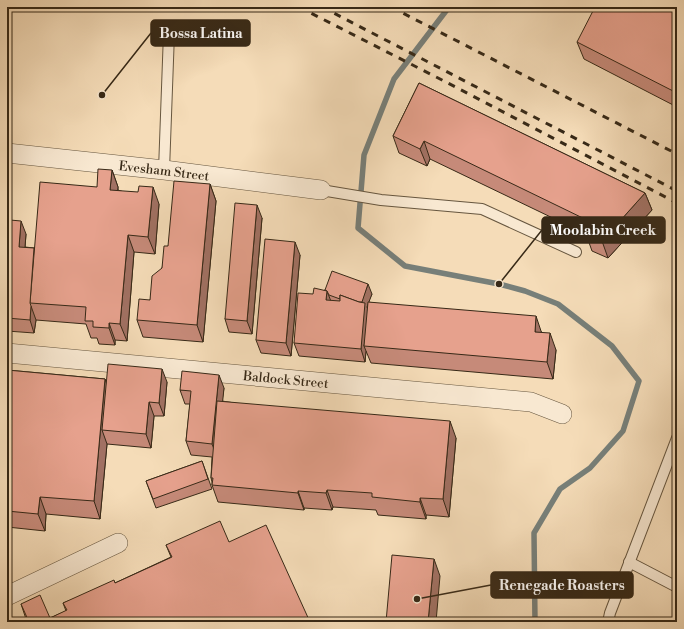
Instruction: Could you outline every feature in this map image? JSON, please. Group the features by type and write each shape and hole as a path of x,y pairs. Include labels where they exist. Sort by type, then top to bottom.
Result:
{"street":[{"name":"Evesham Street","path":"7,153 164,170 321,190"},
{"name":"Baldock Street","path":"7,353 531,402 562,414"},
{"path":"7,596 118,543"}],"lane":[{"path":"164,170 168,33"},
{"path":"321,190 381,200 482,209 576,252"},
{"path":"608,622 629,562 677,438"},
{"path":"629,562 677,587"}],"building":[{"path":"595,7 667,7 677,12 677,93 577,42"},
{"path":"419,83 645,193 602,241 586,233 591,222 424,141 420,149 393,136"},
{"path":"98,169 112,170 110,190 138,192 139,186 153,187 148,237 128,235 120,324 109,323 109,328 93,327 93,321 85,321 86,307 30,303 40,182 97,187"},
{"path":"174,181 210,184 197,325 137,320 139,299 150,300 152,276 162,268 164,246 168,246"},
{"path":"235,203 257,205 247,321 225,319"},
{"path":"10,220 21,221 19,247 34,248 30,320 7,318 7,246"},
{"path":"265,239 295,242 286,343 256,340"},
{"path":"332,271 368,284 362,302 340,295 340,299 329,295 325,290"},
{"path":"314,288 327,291 326,300 340,301 340,295 365,303 361,349 294,343 298,293 313,294"},
{"path":"368,302 536,316 535,332 550,333 547,362 364,346"},
{"path":"108,364 162,369 159,403 149,402 146,434 102,430"},
{"path":"7,370 105,379 94,501 40,497 38,514 7,511"},
{"path":"182,371 219,375 212,444 186,441 191,391 180,390"},
{"path":"217,401 450,421 443,499 420,498 420,502 372,497 372,493 327,490 326,493 298,491 298,493 212,485 213,478 211,478"},
{"path":"202,461 208,479 153,499 146,481"},
{"path":"220,521 229,542 266,525 310,622 29,622 21,604 40,595 50,618 67,610 63,603 114,580 115,583 172,557 166,545"},
{"path":"392,555 434,559 428,622 386,622"}],"waterway":[{"path":"449,7 394,79 364,155 358,228 405,266 499,284 525,291 558,304 612,346 639,381 623,431 590,468 560,489 534,533 535,622"}],"railway":[{"path":"299,7 677,203"},
{"path":"322,7 677,191"},
{"path":"391,7 677,154"}],"place":[{"name":"Bossa Latina","path":"102,95"},
{"name":"Moolabin Creek","path":"499,284"},
{"name":"Renegade Roasters","path":"417,599"}]}
